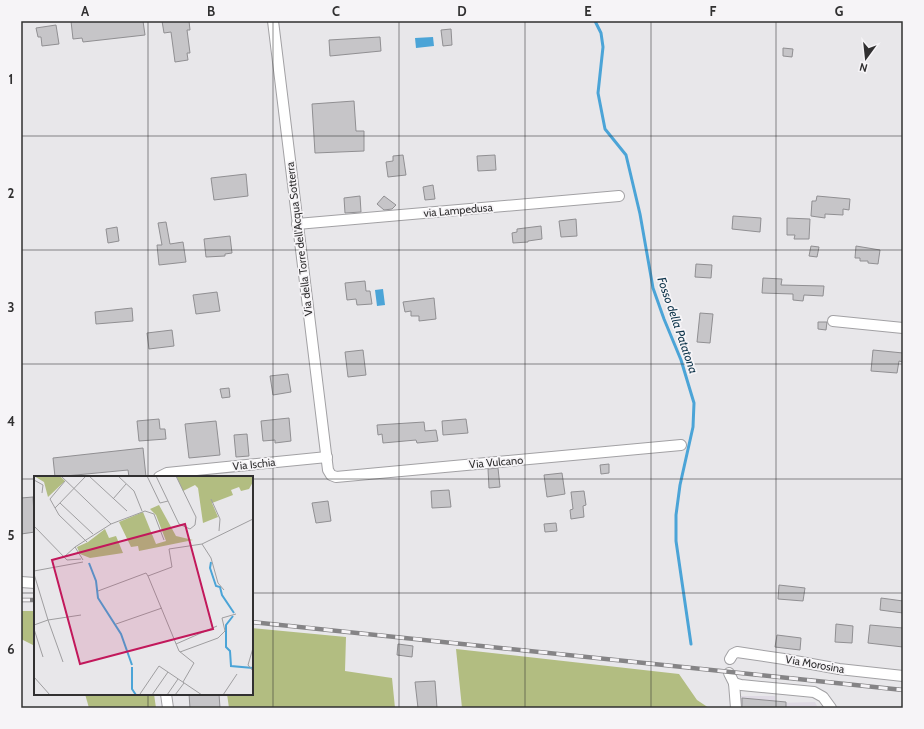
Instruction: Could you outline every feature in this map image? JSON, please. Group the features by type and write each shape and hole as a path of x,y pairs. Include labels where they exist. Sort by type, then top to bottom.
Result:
{"street":[{"name":"Via della Torre dell'Acqua Sotterra","path":"273,21 327,457"},
{"name":"via Lampedusa","path":"297,224 620,196"},
{"path":"833,320 903,328"},
{"name":"Via Vulcano","path":"327,457 329,473 336,477 681,445"},
{"name":"Via Ischia","path":"161,476 167,473 327,457"},
{"path":"21,582 34,584"},
{"name":"Via Morosina","path":"730,659 733,654 737,652 784,658 846,670 903,676"},
{"path":"729,673 734,683 736,708"},
{"path":"734,683 741,685 814,692 823,697 831,708"},
{"path":"166,695 168,708"}],"shaded area":[{"path":"775,696 775,703 815,702 818,708 741,708 738,697"}],"green space":[{"path":"21,611 34,611 34,646 21,639"},
{"path":"253,628 346,637 345,671 392,678 395,708 229,708 227,695 253,695"},
{"path":"456,649 679,674 697,700 709,708 462,708"},
{"path":"85,695 154,695 156,708 89,708"}],"water":[{"path":"433,37 434,46 416,48 415,38"},
{"path":"383,289 385,305 377,306 375,290"}],"building":[{"path":"71,21 143,21 145,35 83,42 82,38 73,39"},
{"path":"162,21 189,21 190,30 187,30 190,53 187,53 188,60 175,62 171,32 164,33"},
{"path":"56,25 59,44 42,46 41,37 38,37 36,28"},
{"path":"451,29 452,45 443,46 441,30"},
{"path":"380,37 381,51 330,56 329,40"},
{"path":"783,48 793,49 792,57 783,56"},
{"path":"354,101 356,131 364,131 364,151 315,153 312,104"},
{"path":"403,155 406,175 388,177 386,162 393,161 393,156"},
{"path":"495,155 496,170 478,171 477,156"},
{"path":"246,174 248,196 214,200 211,178"},
{"path":"433,185 435,199 425,200 423,187"},
{"path":"360,196 361,212 345,213 344,198"},
{"path":"384,196 396,205 392,209 384,210 377,204"},
{"path":"817,196 850,199 849,210 843,209 843,215 825,214 825,218 811,216 812,201 816,201"},
{"path":"733,216 761,218 760,232 732,229"},
{"path":"787,218 810,219 809,239 794,239 795,235 787,235"},
{"path":"576,219 577,236 561,237 559,221"},
{"path":"166,222 170,244 183,242 186,262 159,265 157,245 162,245 158,223"},
{"path":"541,226 542,239 513,243 512,233 517,232 517,229"},
{"path":"117,227 119,241 108,243 106,229"},
{"path":"230,236 232,253 225,254 225,256 206,257 204,239"},
{"path":"811,246 819,247 817,257 809,256"},
{"path":"856,246 880,250 878,264 868,263 868,261 860,261 860,258 855,258"},
{"path":"696,264 712,265 711,278 695,277"},
{"path":"763,278 782,279 781,285 824,286 823,296 804,295 803,301 793,300 793,294 762,293"},
{"path":"365,281 366,291 370,291 372,304 357,305 356,299 347,300 345,283"},
{"path":"217,292 220,311 196,314 193,295"},
{"path":"434,298 436,319 419,321 419,316 411,316 411,311 405,312 403,302"},
{"path":"132,308 133,321 96,324 95,312"},
{"path":"700,313 713,314 710,343 697,342"},
{"path":"818,322 827,322 826,330 818,329"},
{"path":"172,330 174,346 149,349 147,333"},
{"path":"363,350 366,375 348,377 345,352"},
{"path":"873,350 903,353 903,362 899,361 897,373 871,371"},
{"path":"288,374 291,392 273,395 270,376"},
{"path":"229,388 230,397 222,398 220,389"},
{"path":"289,418 291,441 275,443 275,440 263,441 261,421"},
{"path":"159,419 160,429 165,429 166,439 139,441 137,421"},
{"path":"466,419 468,433 443,435 442,421"},
{"path":"216,421 220,455 189,458 185,424"},
{"path":"424,422 425,431 436,430 438,441 417,443 416,440 383,443 382,434 378,435 377,425"},
{"path":"247,434 249,456 236,457 234,435"},
{"path":"143,448 146,476 129,476 128,470 55,476 53,458"},
{"path":"609,464 609,473 601,474 600,465"},
{"path":"498,468 500,487 489,488 488,469"},
{"path":"562,473 565,494 547,497 544,475"},
{"path":"449,490 451,507 432,508 431,491"},
{"path":"584,491 586,505 583,506 584,517 571,519 570,510 573,509 571,492"},
{"path":"33,497 34,532 21,534 21,498"},
{"path":"328,501 331,521 316,523 312,503"},
{"path":"556,523 557,531 545,532 544,524"},
{"path":"779,585 805,588 803,601 778,599"},
{"path":"881,598 903,601 903,613 880,610"},
{"path":"836,624 853,626 852,643 835,642"},
{"path":"870,625 903,628 903,647 868,643"},
{"path":"777,635 801,638 800,650 775,647"},
{"path":"398,644 413,646 412,657 397,655"},
{"path":"435,681 437,708 418,708 415,682"},
{"path":"189,695 219,695 220,708 190,708"},
{"path":"742,698 786,702 786,708 742,708"}],"waterway":[{"name":"Fosso della Patatona","path":"595,21 601,33 603,47 598,93 605,129 626,155 640,214 653,288 681,360 694,403 693,427 680,485 676,515 676,541 691,644"}],"railway":[{"path":"21,600 34,600"},
{"path":"253,622 903,690"}]}
